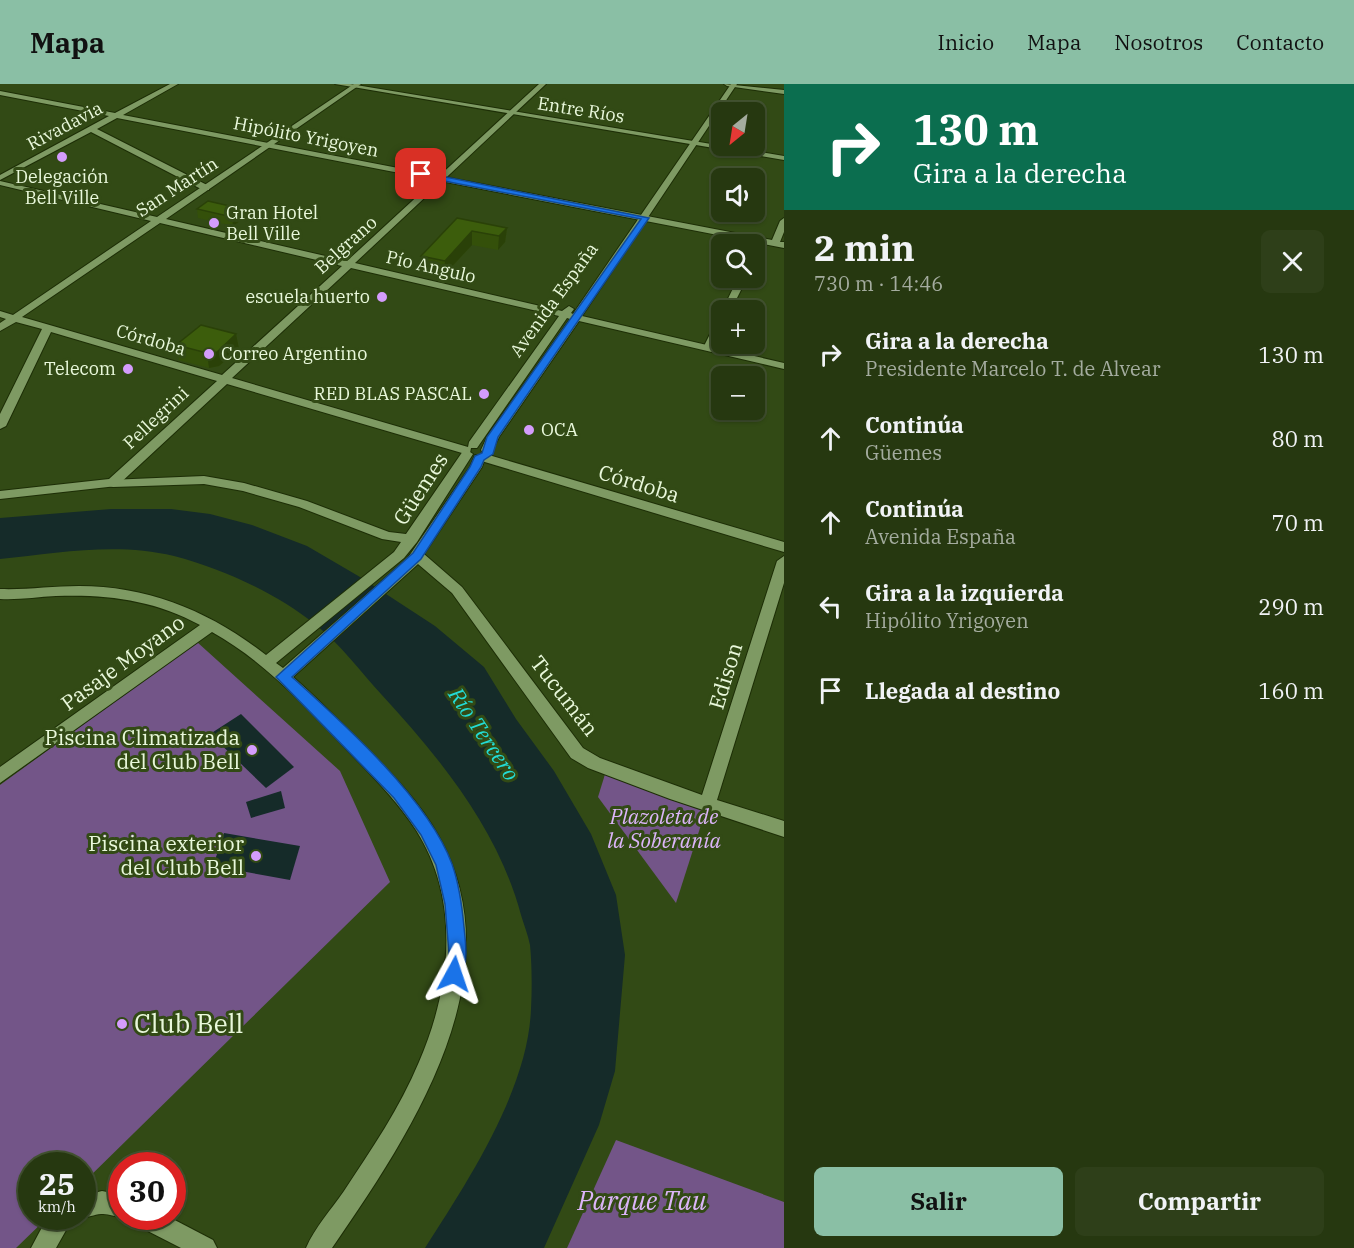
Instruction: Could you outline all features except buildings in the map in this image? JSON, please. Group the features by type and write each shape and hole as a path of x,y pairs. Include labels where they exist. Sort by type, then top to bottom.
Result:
{"street":[{"name":"Rivadavia","path":"0,178 175,84"},
{"name":"Entre Ríos","path":"338,84 356,85 784,159"},
{"name":"Belgrano","path":"223,379 543,84"},
{"path":"729,84 784,92"},
{"name":"Avenida España","path":"478,452 493,437 577,317 729,84"},
{"name":"San Martín","path":"0,328 356,85"},
{"name":"Hipólito Yrigoyen","path":"0,93 729,234"},
{"path":"91,129 206,188"},
{"name":"Pío Angulo","path":"0,183 784,366"},
{"name":"Avenida España","path":"478,452 566,315 641,217"},
{"path":"779,244 784,221"},
{"name":"Córdoba","path":"0,314 784,539"},
{"path":"0,426 47,329"},
{"path":"708,348 711,342"},
{"name":"Pellegrini","path":"113,483 223,379"},
{"name":"Córdoba","path":"478,452 784,547"},
{"name":"Güemes","path":"412,547 476,467 478,452"},
{"name":"Tucumán","path":"0,495 113,483 204,480 244,487 303,504 387,536 412,547 457,590 577,753 594,763 676,794 784,829"},
{"path":"267,662 399,555 412,547"},
{"path":"283,677 412,547"},
{"name":"Edison","path":"708,803 784,561"},
{"path":"4,597 70,590 110,591 143,597 179,609 211,625 267,662 316,707 399,793 426,830 444,864 454,904 458,954 447,1014 427,1070 373,1170 318,1248"},
{"name":"Pasaje Moyano","path":"0,776 211,625"},
{"path":"44,1248 54,1230"},
{"path":"170,1230 205,1248"}],"green space":[{"name":"Club Bell","path":"197,642 340,771 390,882 115,1152 108,1152 108,1158 96,1170 96,1152 18,1152 18,1230 35,1230 16,1248 0,1248 0,785"},
{"name":"Plazoleta de la Soberanía","path":"606,771 708,803 676,903 598,797"},
{"name":"Parque Tau","path":"616,1140 784,1202 784,1248 567,1248"}],"water":[{"name":"Río Tercero","path":"111,509 171,509 210,514 252,525 307,546 360,577 435,626 484,667 516,719 554,771 591,834 616,895 625,955 615,1071 599,1125 544,1248 425,1248 493,1134 519,1071 527,1040 531,1009 530,945 511,883 482,824 425,743 342,649 325,632 300,613 248,583 174,556 152,552 87,550 0,559 0,518"},
{"name":"Piscina Climatizada del Club Bell","path":"241,714 294,767 266,788 210,734"},
{"path":"281,791 285,808 251,818 246,802"},
{"name":"Piscina exterior del Club Bell","path":"224,833 300,846 290,880 213,866"}],"place":[{"name":"Delegación Bell Ville","path":"62,157"},
{"name":"Gran Hotel Bell Ville","path":"214,223"},
{"name":"escuela huerto","path":"382,297"},
{"name":"Correo Argentino","path":"209,354"},
{"name":"Telecom","path":"128,369"},
{"name":"RED BLAS PASCAL","path":"484,394"},
{"name":"OCA","path":"529,430"},
{"name":"Piscina Climatizada del Club Bell","path":"252,750"},
{"name":"Piscina exterior del Club Bell","path":"256,856"},
{"name":"Club Bell","path":"122,1024"}],"route":[{"path":"421,174 645,218 493,437 487,454 479,458 476,467 417,556 283,677 316,707 399,793 426,830 444,864 454,904 458,954 454,974"}]}
